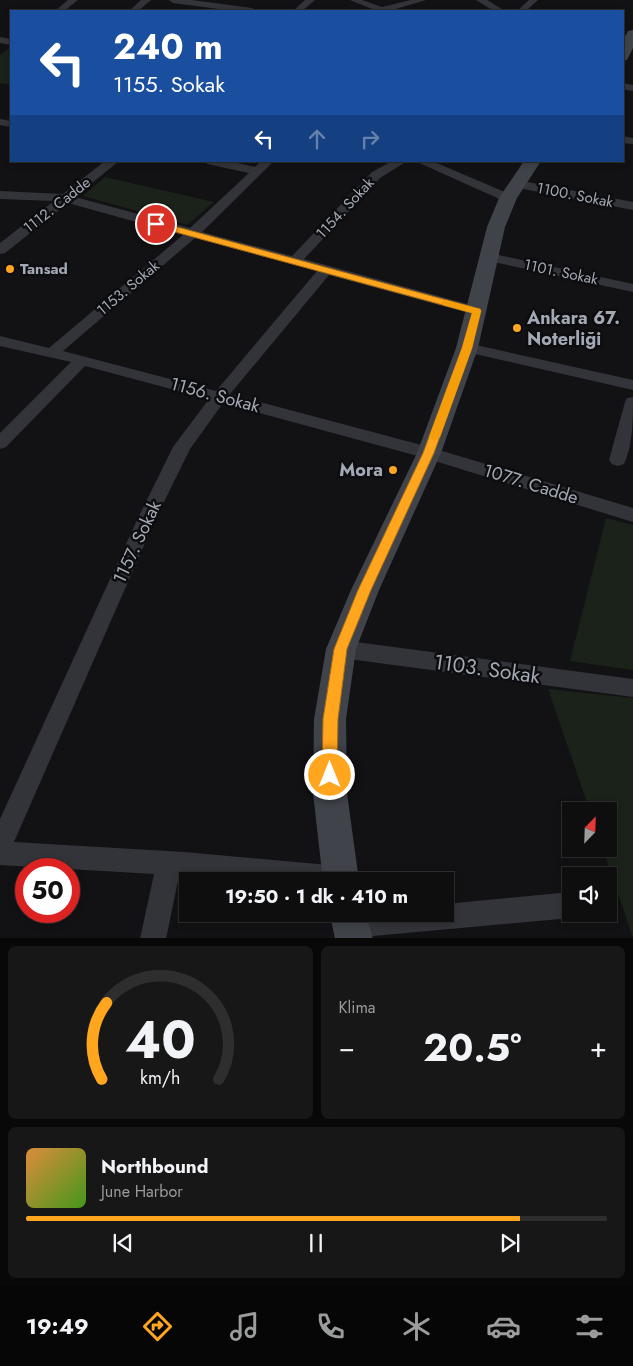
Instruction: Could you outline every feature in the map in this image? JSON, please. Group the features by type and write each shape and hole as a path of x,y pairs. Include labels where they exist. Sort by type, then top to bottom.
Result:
{"main road":[{"path":"339,872 330,793 330,719 341,649 365,590 429,453 467,348 496,227 513,191 532,162"}],"street":[{"path":"59,10 74,0"},
{"path":"134,10 147,0"},
{"path":"173,0 245,10"},
{"path":"298,10 310,0"},
{"path":"354,0 383,10 422,0"},
{"path":"480,0 498,10"},
{"path":"522,10 534,0"},
{"name":"1112. Cadde","path":"0,250 113,162"},
{"path":"221,162 263,166"},
{"name":"1154. Sokak","path":"295,261 376,175 398,162"},
{"name":"1100. Sokak","path":"424,162 513,191 633,206"},
{"name":"1153. Sokak","path":"53,352 192,234 263,166"},
{"path":"0,195 65,198 477,311"},
{"name":"1101. Sokak","path":"489,257 633,288"},
{"name":"1157. Sokak","path":"0,846 147,518 182,447 220,396 326,270"},
{"name":"1156. Sokak","path":"0,341 53,352 429,453"},
{"path":"467,348 633,384"},
{"path":"0,443 82,360"},
{"path":"618,460 633,402"},
{"name":"1077. Cadde","path":"429,453 633,516"},
{"name":"1103. Sokak","path":"341,649 633,688"},
{"path":"0,853 169,863 265,872"},
{"path":"153,938 169,863"},
{"path":"351,926 562,906"}],"shaded area":[{"path":"10,48 10,85 0,83 0,55"},
{"path":"105,177 214,202 187,225 83,196"},
{"path":"606,518 633,525 633,670 570,661"},
{"path":"548,689 633,698 633,938 617,891 617,867 609,867 606,858 618,858 618,802 587,802"}],"slow traffic":[{"path":"434,437 467,348 477,311 446,303"}],"place":[{"name":"Tansad","path":"10,269"},
{"name":"Ankara 67. Noterliği","path":"517,328"},
{"name":"Mora","path":"393,470"}],"route":[{"path":"156,224 477,311 467,348 429,453 365,590 341,649 330,719 330,775"}]}
